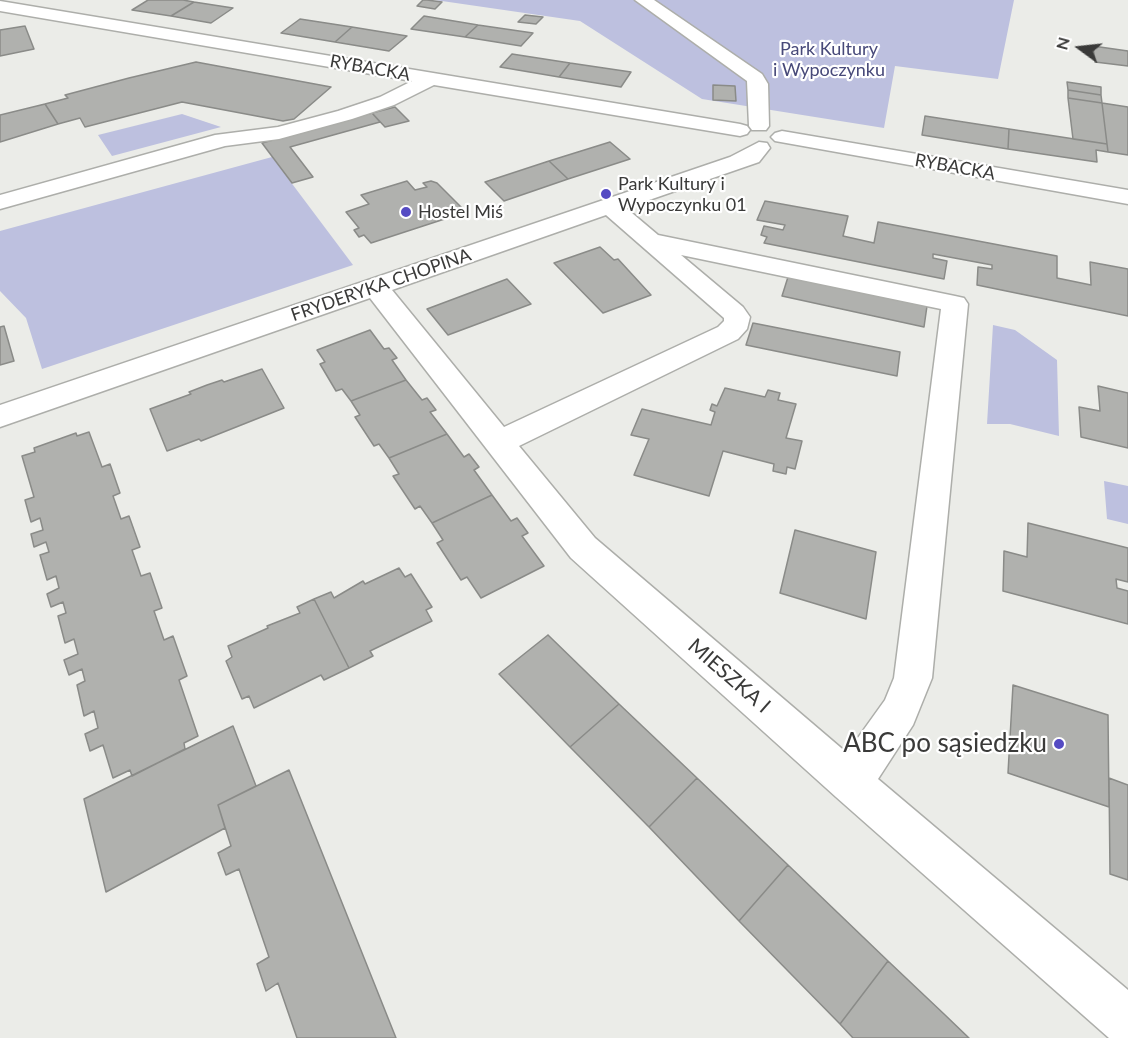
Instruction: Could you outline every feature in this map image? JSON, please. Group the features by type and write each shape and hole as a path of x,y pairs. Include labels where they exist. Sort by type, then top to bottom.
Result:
{"street":[{"path":"643,0 753,75 758,84 753,135"},
{"name":"RYBACKA","path":"0,6 432,78 753,135"},
{"path":"0,202 223,140 279,133 345,115 387,101 432,78"},
{"name":"FRYDERYKA CHOPINA","path":"0,416 738,162 751,157 753,135 777,146 782,137"},
{"name":"RYBACKA","path":"782,137 1128,197"},
{"path":"500,442 734,328 737,317 734,313 609,206"},
{"path":"650,241 955,304 913,678 899,712 851,783"},
{"name":"MIESZKA I","path":"375,287 584,548 599,563 1128,1022"}],"green space":[{"name":"Park Kultury i Wypoczynku","path":"435,0 1014,0 998,79 895,66 884,128 702,99 580,21"},
{"path":"182,114 221,127 112,156 98,135"},
{"path":"272,157 353,265 42,369 26,318 0,291 0,231"},
{"path":"993,325 1015,330 1057,360 1059,436 1010,424 987,424"},
{"path":"1104,481 1128,486 1128,524 1107,519"}],"building":[{"path":"148,0 194,2 171,16 132,10"},
{"path":"423,0 442,2 435,9 417,6"},
{"path":"194,2 233,8 211,23 171,16"},
{"path":"525,15 543,17 536,24 518,22"},
{"path":"424,16 478,25 465,37 411,29"},
{"path":"300,19 352,27 335,42 281,33"},
{"path":"478,25 533,33 521,46 465,37"},
{"path":"25,26 34,49 0,56 0,30"},
{"path":"352,27 407,36 389,51 335,42"},
{"path":"1093,46 1128,51 1128,66 1095,62"},
{"path":"512,54 570,63 559,77 500,67"},
{"path":"196,62 331,87 294,119 283,121 182,102 85,127 80,118 58,124 45,104 68,98 65,95"},
{"path":"570,63 631,72 621,87 559,77"},
{"path":"1067,82 1101,87 1101,95 1068,90"},
{"path":"713,85 735,86 736,101 713,100"},
{"path":"1068,90 1101,95 1102,103 1068,98"},
{"path":"1068,98 1102,103 1107,144 1073,139"},
{"path":"1102,103 1128,107 1128,155 1108,152"},
{"path":"45,104 58,124 0,142 0,115"},
{"path":"395,107 409,121 385,127 372,113"},
{"path":"372,113 380,122 290,147 313,177 292,183 262,143"},
{"path":"925,116 1009,129 1008,149 922,135"},
{"path":"1009,129 1107,144 1108,152 1096,150 1097,162 1008,149"},
{"path":"610,142 630,159 568,179 549,161"},
{"path":"549,161 568,179 504,201 485,182"},
{"name":"Hostel Miś","path":"407,181 415,190 427,187 423,183 431,181 437,183 466,212 371,243 364,235 359,237 354,230 359,228 346,212 369,204 361,195"},
{"path":"765,201 848,216 843,236 874,243 878,222 1057,256 1057,278 1091,285 1090,262 1128,269 1128,316 977,285 978,267 992,269 992,265 933,254 933,258 947,261 944,279 764,243 767,237 761,235 764,226 783,230 785,225 757,220"},
{"path":"600,247 614,260 618,259 651,295 603,313 554,263"},
{"path":"788,277 927,306 924,327 782,296"},
{"path":"507,279 531,304 448,335 427,309"},
{"path":"753,323 900,352 897,376 746,345"},
{"path":"4,326 14,361 0,365 0,327"},
{"path":"370,330 384,349 389,348 397,358 392,360 406,380 351,401 342,389 336,391 320,364 325,362 317,350"},
{"path":"262,369 284,408 201,441 199,439 167,451 150,409 191,394 189,392 207,385 222,380 224,382"},
{"path":"406,380 422,400 427,398 436,410 430,412 447,434 389,458 379,444 374,446 355,417 360,415 351,401"},
{"path":"1098,386 1128,393 1128,448 1081,437 1079,407 1100,411"},
{"path":"725,388 765,397 768,390 780,393 778,400 796,404 786,438 802,441 795,469 787,467 786,474 773,471 774,464 723,451 709,496 634,475 649,439 631,435 642,409 711,425 715,412 710,410 712,404 717,406"},
{"path":"89,432 102,467 110,464 120,493 113,496 121,519 129,516 140,547 132,550 141,576 150,573 162,608 154,611 164,640 173,636 187,676 179,680 198,736 184,743 185,749 132,776 130,770 113,778 103,745 90,751 85,734 98,728 94,711 84,716 77,685 85,681 82,669 69,675 64,660 78,654 74,639 65,643 58,616 66,613 63,602 51,607 47,594 59,588 56,576 47,580 40,555 49,552 46,542 34,547 31,534 43,530 40,518 31,522 25,500 34,497 22,456 35,452 34,448 76,433 77,436"},
{"path":"447,434 464,457 469,454 479,467 474,470 492,495 432,523 420,506 415,509 393,476 399,474 389,458"},
{"path":"492,495 511,521 517,518 528,533 522,536 544,566 481,598 467,577 461,580 437,543 443,540 432,523"},
{"path":"1028,523 1128,548 1128,582 1116,579 1117,588 1128,591 1128,624 1003,591 1004,551 1027,557"},
{"path":"795,530 876,552 866,619 780,593"},
{"path":"399,568 405,577 411,574 432,607 426,610 432,621 370,651 373,656 349,668 314,599 331,592 334,598 363,581 365,584"},
{"path":"314,599 349,668 324,680 321,675 254,708 249,696 242,699 226,661 232,657 228,646 268,628 267,626 300,613 297,607"},
{"path":"548,635 619,704 570,747 499,674"},
{"name":"ABC po sąsiedzku","path":"1013,685 1108,715 1109,807 1008,773"},
{"path":"619,704 697,778 649,827 570,747"},
{"path":"233,726 256,786 218,805 225,828 106,892 84,799"},
{"path":"289,770 396,1038 297,1038 278,983 266,991 257,964 269,957 239,869 226,875 218,853 231,846 218,805"},
{"path":"697,778 788,865 739,921 649,827"},
{"path":"1109,778 1128,785 1128,880 1110,874"},
{"path":"788,865 888,961 840,1024 739,921"},
{"path":"888,961 969,1038 853,1038 840,1024"}],"place":[{"name":"Park Kultury i Wypoczynku 01","path":"606,194"},
{"name":"Hostel Miś","path":"406,212"},
{"name":"ABC po sąsiedzku","path":"1059,744"}]}
